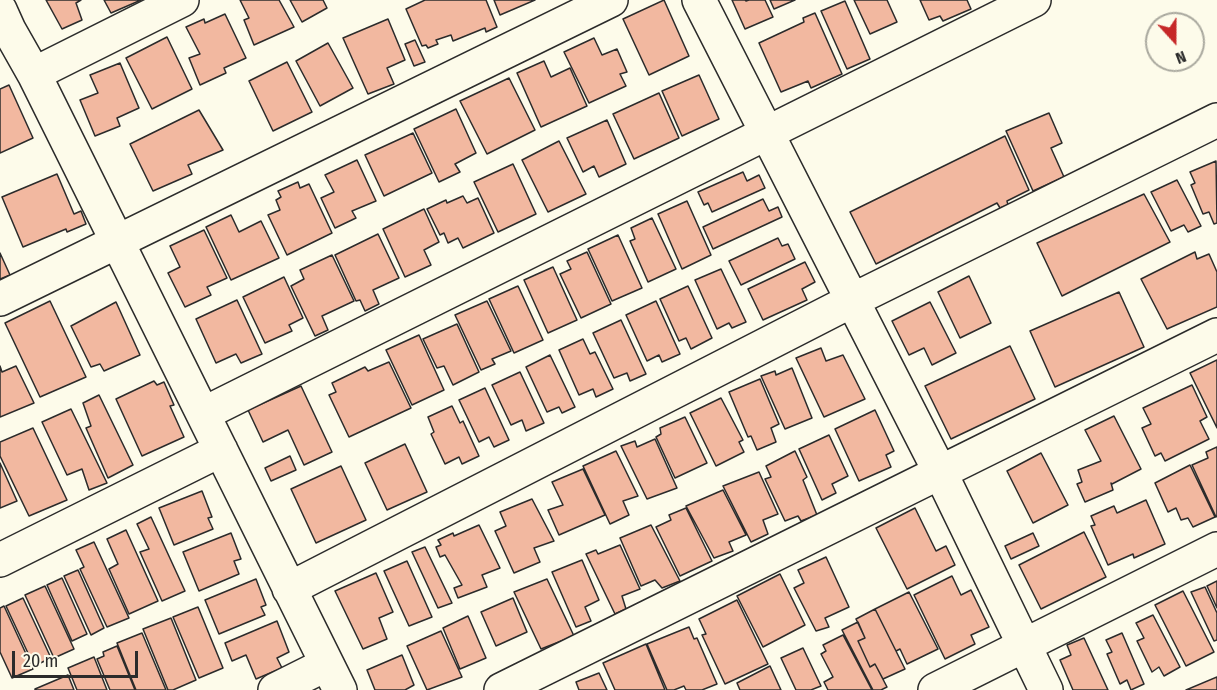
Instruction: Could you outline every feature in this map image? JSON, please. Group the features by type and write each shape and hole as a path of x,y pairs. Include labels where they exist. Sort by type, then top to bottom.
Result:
{"street":[{"path":"34,74 182,0"},
{"path":"0,299 611,0"},
{"path":"699,0 940,472 1046,690"},
{"path":"203,414 1034,0"},
{"path":"3,25 34,74 333,677 275,690"},
{"path":"290,589 853,300 1217,120"},
{"path":"501,690 1217,335"},
{"path":"0,560 221,450"},
{"path":"935,690 1217,549"}],"building":[{"path":"46,0 81,0 76,3 82,20 62,29"},
{"path":"104,0 141,0 111,13"},
{"path":"240,0 279,0 294,27 254,45 244,20 249,18"},
{"path":"290,0 323,0 327,8 302,22"},
{"path":"425,0 486,0 497,27 486,32 485,28 453,41 451,35 436,40 438,44 428,48 426,45 422,46 406,9"},
{"path":"494,0 535,0 500,15"},
{"path":"664,0 689,56 649,75 623,19"},
{"path":"732,0 765,0 773,17 745,29"},
{"path":"770,0 795,0 774,9"},
{"path":"854,0 887,0 897,22 870,34"},
{"path":"920,0 967,0 971,9 943,21 940,16 929,20"},
{"path":"845,1 870,59 847,69 821,11"},
{"path":"815,13 842,74 811,88 808,81 781,92 759,43 804,22 803,18"},
{"path":"225,14 246,58 224,68 226,73 200,85 189,58 200,54 186,27 204,19 205,23"},
{"path":"388,19 405,60 387,68 394,84 368,94 343,38"},
{"path":"167,37 192,89 152,109 126,58"},
{"path":"594,38 602,55 617,49 627,72 620,74 626,86 589,103 564,52"},
{"path":"415,40 425,62 414,66 405,44"},
{"path":"328,43 353,88 320,106 296,61"},
{"path":"544,61 551,77 570,68 587,106 541,127 517,73"},
{"path":"287,62 312,112 273,131 249,81"},
{"path":"120,63 139,108 117,118 120,126 95,136 80,100 98,93 90,75"},
{"path":"699,75 719,119 682,136 662,91"},
{"path":"509,78 535,130 487,154 460,101"},
{"path":"9,85 33,138 0,153 0,89"},
{"path":"659,93 679,138 634,159 613,114"},
{"path":"456,109 476,153 455,164 460,172 439,182 414,129"},
{"path":"199,110 223,150 188,165 192,174 153,191 130,144"},
{"path":"1049,113 1062,143 1051,148 1064,177 1033,191 1006,131"},
{"path":"607,120 626,164 599,177 594,166 583,172 567,138"},
{"path":"413,133 432,173 384,196 365,155"},
{"path":"1005,136 1029,190 1007,201 1008,205 1000,208 997,203 876,264 850,212"},
{"path":"559,141 586,194 548,212 522,160"},
{"path":"357,160 376,201 352,211 356,218 335,228 321,198 334,192 325,175"},
{"path":"1216,161 1217,223 1214,224 1209,212 1203,214 1191,185 1195,183 1190,172"},
{"path":"513,164 536,214 498,232 474,182"},
{"path":"743,172 747,181 759,175 765,188 712,212 708,203 704,205 698,192"},
{"path":"57,174 74,214 81,211 86,224 67,232 66,229 23,247 2,197"},
{"path":"1177,180 1201,226 1188,232 1184,225 1171,231 1151,192"},
{"path":"298,182 300,188 309,184 332,233 287,255 268,215 280,210 276,200 281,197 278,191"},
{"path":"1144,194 1170,242 1062,296 1037,243"},
{"path":"463,196 467,203 478,198 494,233 463,248 458,238 448,243 444,233 440,235 427,209 446,200 447,203"},
{"path":"763,199 769,211 778,207 782,217 713,249 703,227"},
{"path":"687,201 711,255 682,269 658,214"},
{"path":"424,209 439,242 424,250 431,265 405,277 383,229"},
{"path":"231,215 239,232 261,221 279,258 231,280 206,227"},
{"path":"652,218 676,269 648,282 630,241 635,239 631,228"},
{"path":"204,230 227,278 207,287 211,295 185,307 168,273 180,267 170,246"},
{"path":"378,234 399,278 373,290 379,304 365,311 360,300 356,301 335,255"},
{"path":"618,235 642,288 612,301 588,249"},
{"path":"778,238 782,246 788,244 795,259 741,285 729,261"},
{"path":"587,252 611,304 581,318 560,274 571,269 567,261"},
{"path":"1195,252 1197,259 1209,254 1217,272 1217,307 1167,329 1141,279"},
{"path":"0,253 10,275 0,279"},
{"path":"332,255 354,301 322,316 328,330 315,336 291,286 304,279 300,270"},
{"path":"805,262 815,282 802,289 807,300 763,320 748,289"},
{"path":"553,267 577,320 548,333 524,280"},
{"path":"721,269 746,322 732,328 729,323 717,329 695,280"},
{"path":"969,276 991,323 960,338 938,292"},
{"path":"284,277 303,318 289,325 292,331 265,343 243,297"},
{"path":"518,286 543,340 514,353 489,299"},
{"path":"688,286 712,338 691,349 686,338 679,341 660,299"},
{"path":"1119,292 1144,347 1055,387 1030,331"},
{"path":"237,300 262,354 241,363 236,354 216,363 196,319"},
{"path":"50,301 86,377 40,397 5,323"},
{"path":"487,301 511,351 492,359 495,364 481,370 455,315"},
{"path":"656,301 680,354 662,362 659,355 647,361 626,315"},
{"path":"116,302 140,355 104,371 100,364 91,367 71,326"},
{"path":"930,302 956,353 932,365 924,348 909,355 892,321"},
{"path":"621,320 646,374 630,381 627,373 614,378 593,333"},
{"path":"457,324 479,372 453,385 444,366 437,368 423,339"},
{"path":"419,335 444,390 412,405 386,350"},
{"path":"583,339 590,354 595,352 613,389 596,397 593,389 579,395 559,350"},
{"path":"1010,346 1035,399 951,439 925,386"},
{"path":"821,348 826,361 843,355 865,399 824,417 796,358"},
{"path":"550,355 575,407 562,413 559,407 547,412 526,367"},
{"path":"1217,360 1217,428 1190,373"},
{"path":"389,362 411,408 349,437 329,395 336,392 332,383 365,367 368,371"},
{"path":"0,366 2,372 16,366 34,403 0,417"},
{"path":"792,368 812,418 785,429 761,376 775,371 776,375"},
{"path":"520,372 544,423 526,431 522,420 511,425 492,385"},
{"path":"760,379 779,424 771,428 776,442 757,450 751,436 748,437 729,392"},
{"path":"154,381 157,385 164,382 174,405 170,406 184,437 142,456 116,399"},
{"path":"1192,385 1207,417 1200,421 1209,439 1165,461 1161,453 1155,456 1142,428 1151,424 1143,408"},
{"path":"301,386 332,452 304,465 288,430 263,442 248,410"},
{"path":"485,388 509,440 494,447 489,437 479,442 459,400"},
{"path":"99,395 133,465 108,478 86,428 91,426 83,403"},
{"path":"721,398 743,440 739,442 744,452 716,466 690,413"},
{"path":"452,406 460,423 463,421 479,456 462,464 459,457 445,464 431,434 434,432 428,417"},
{"path":"71,409 107,483 89,490 82,469 67,475 42,422"},
{"path":"875,410 894,451 886,455 891,467 859,481 835,429"},
{"path":"1114,416 1141,469 1111,483 1113,490 1085,502 1077,484 1082,482 1078,470 1101,461 1085,430"},
{"path":"685,417 707,463 675,478 656,437 661,434 660,428"},
{"path":"33,428 67,500 29,516 0,456 0,442"},
{"path":"829,435 848,476 832,484 836,493 822,500 799,449"},
{"path":"655,439 677,488 647,499 621,446 635,441 637,447"},
{"path":"405,444 427,492 387,510 365,463"},
{"path":"1217,447 1216,517 1192,465 1208,458 1206,452"},
{"path":"616,451 638,496 623,501 629,515 610,524 583,466"},
{"path":"795,451 807,477 803,480 817,515 801,521 798,516 785,521 765,479 771,477 766,466"},
{"path":"1041,453 1068,505 1033,523 1007,471"},
{"path":"290,456 296,470 271,481 265,468"},
{"path":"0,463 17,501 0,508"},
{"path":"1190,465 1215,517 1193,527 1188,518 1181,520 1176,508 1168,512 1155,483"},
{"path":"341,466 366,520 316,543 291,489"},
{"path":"583,469 605,515 559,535 548,510 563,505 552,482"},
{"path":"759,472 778,514 763,520 768,534 751,542 723,486"},
{"path":"723,490 746,535 729,542 733,551 714,558 686,506"},
{"path":"202,491 212,517 208,518 213,529 174,545 159,508"},
{"path":"532,499 554,541 534,548 540,562 514,573 495,531 506,526 500,512"},
{"path":"1146,500 1165,544 1134,558 1133,554 1108,565 1091,526 1095,525 1091,516 1114,506 1117,513"},
{"path":"686,508 712,561 680,576 656,527 671,520 669,515"},
{"path":"915,508 936,551 946,546 955,565 907,589 876,528"},
{"path":"151,517 185,591 162,601 140,552 149,549 137,524"},
{"path":"479,525 500,568 482,575 487,587 458,598 454,588 462,585 445,555 440,557 436,547 441,545 438,540"},
{"path":"651,525 680,581 662,588 655,580 641,586 620,538"},
{"path":"126,530 158,601 129,614 109,569 118,564 107,539"},
{"path":"1084,532 1106,577 1041,609 1019,565"},
{"path":"231,533 241,559 234,561 239,574 199,591 183,552"},
{"path":"1033,533 1039,546 1011,559 1005,546"},
{"path":"94,542 129,618 107,627 80,569 84,567 76,550"},
{"path":"620,545 640,589 622,596 626,609 615,614 586,554 596,550 598,554"},
{"path":"425,547 452,603 438,608 412,552"},
{"path":"826,557 849,607 825,618 829,627 816,631 794,588 804,583 798,570"},
{"path":"582,560 599,600 585,607 591,621 576,627 552,572"},
{"path":"407,561 432,617 409,626 384,571"},
{"path":"78,570 104,628 91,635 64,576"},
{"path":"376,573 393,612 379,618 387,639 363,649 335,591"},
{"path":"780,574 805,625 763,647 737,596"},
{"path":"952,576 961,595 971,590 989,627 971,635 975,644 945,659 914,595"},
{"path":"62,578 87,634 72,641 47,585"},
{"path":"256,579 266,605 261,607 265,615 219,634 205,600"},
{"path":"547,579 574,636 541,649 514,592"},
{"path":"1217,581 1217,608 1207,586"},
{"path":"45,586 74,649 54,658 25,595"},
{"path":"1205,587 1217,613 1217,640 1214,641 1191,592"},
{"path":"1183,591 1214,652 1186,666 1155,605"},
{"path":"909,592 938,649 907,664 900,649 896,651 875,609"},
{"path":"23,598 51,658 34,666 6,606"},
{"path":"513,598 527,632 496,646 481,612"},
{"path":"737,600 768,664 725,684 702,635 706,634 699,619"},
{"path":"4,606 33,669 12,678 0,652 0,608"},
{"path":"198,607 223,668 199,678 173,617"},
{"path":"875,609 905,669 883,679 875,664 870,667 858,641 865,638 856,619"},
{"path":"1153,615 1180,667 1164,676 1159,667 1152,672 1137,641 1144,638 1136,623"},
{"path":"468,616 486,658 460,669 443,628"},
{"path":"171,618 196,680 168,690 143,629"},
{"path":"277,621 289,652 277,658 282,668 256,679 246,655 232,661 225,643"},
{"path":"858,622 865,638 858,641 870,667 875,664 887,687 881,690 873,690 842,630"},
{"path":"689,627 694,639 697,638 717,684 702,690 686,690 684,686 667,690 647,644"},
{"path":"441,631 462,677 427,690 407,646"},
{"path":"142,633 166,690 136,690 117,643"},
{"path":"1122,633 1144,684 1131,690 1127,680 1120,684 1107,654 1112,652 1106,640"},
{"path":"843,635 872,690 828,690 824,682 833,677 821,654 826,651 823,645"},
{"path":"1084,638 1108,690 1073,690 1060,660 1071,655 1067,645"},
{"path":"646,644 665,690 615,690 603,663"},
{"path":"117,646 135,690 110,690 97,659 104,656 103,652"},
{"path":"803,648 821,686 811,690 796,690 781,658"},
{"path":"402,655 414,685 405,690 375,690 367,670"},
{"path":"94,657 107,690 77,690 68,668"},
{"path":"770,666 781,690 740,690 737,683"},
{"path":"599,673 607,690 579,690 576,682"},
{"path":"68,675 74,690 35,690 35,689"},
{"path":"1217,677 1217,690 1186,690"}]}
